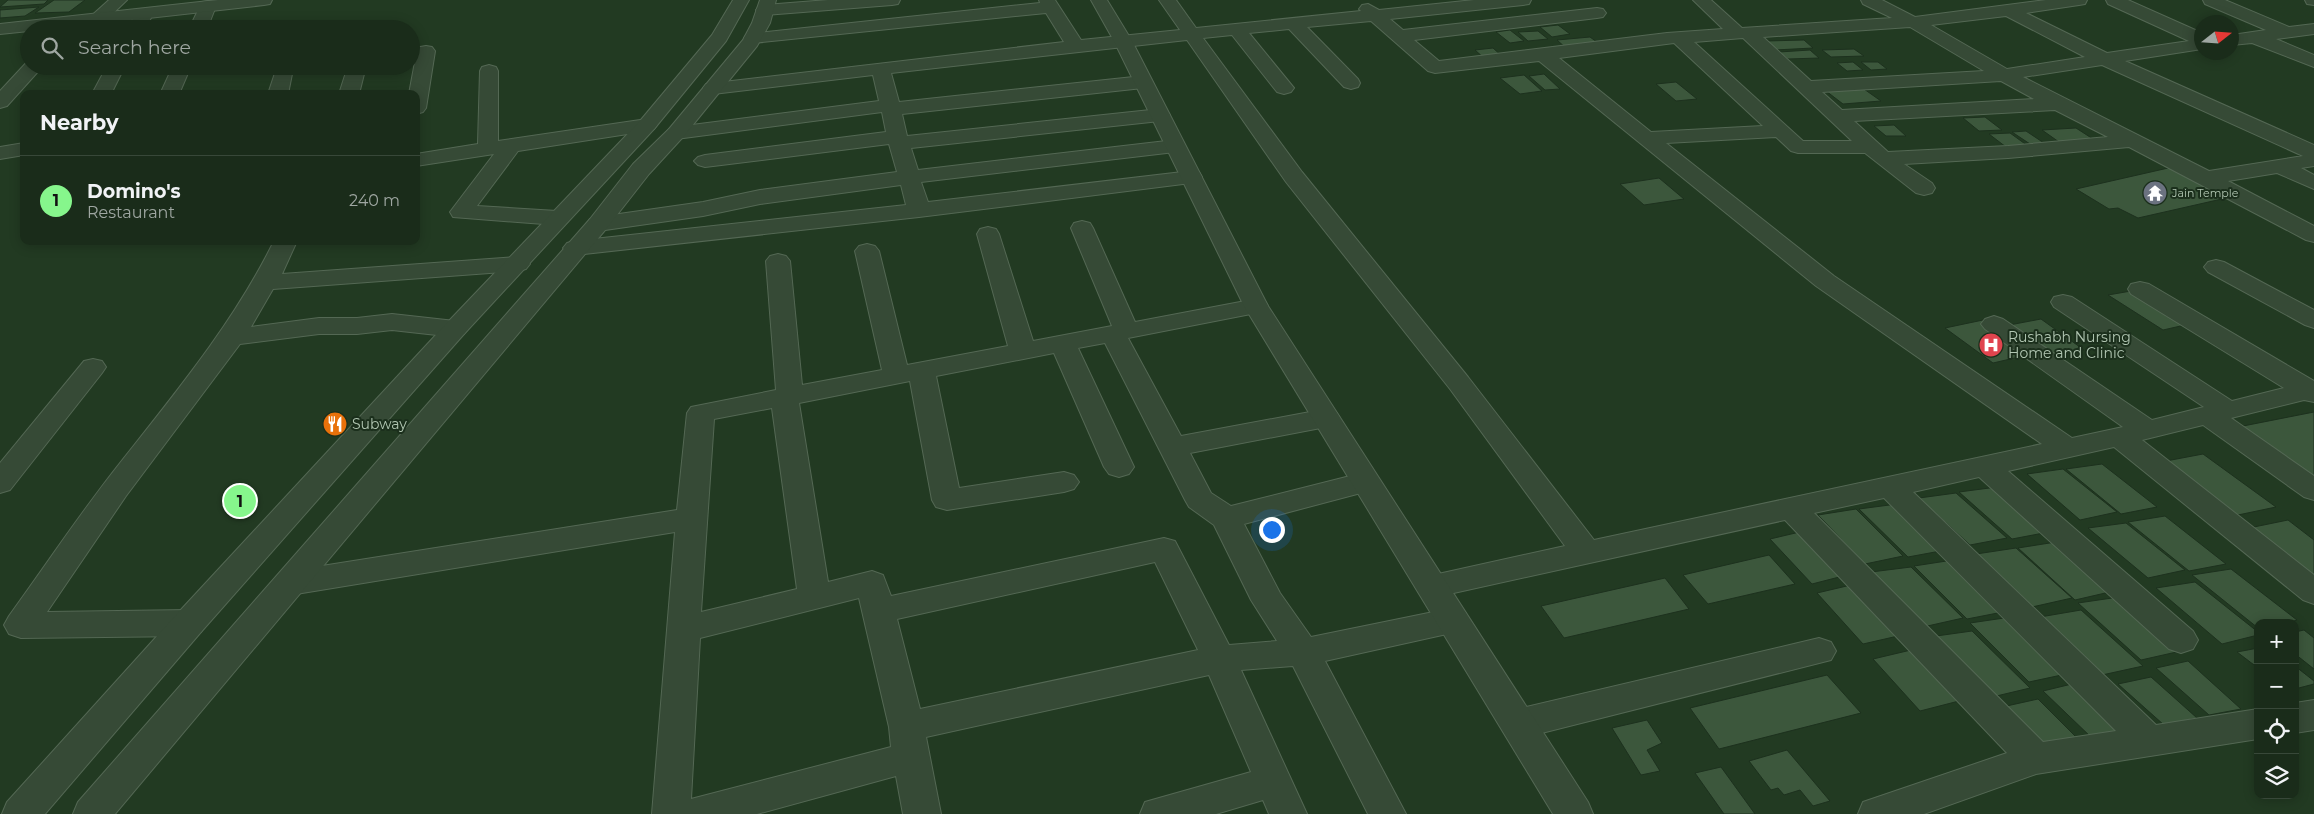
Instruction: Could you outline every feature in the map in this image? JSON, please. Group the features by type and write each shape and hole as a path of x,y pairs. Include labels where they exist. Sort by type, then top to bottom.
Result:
{"street":[{"path":"102,16 119,0"},
{"path":"34,20 102,16 212,3 264,0"},
{"path":"21,814 189,623 455,330 518,264 557,218 647,125 720,37 758,3 892,0"},
{"path":"1098,0 1123,41 1256,306 1574,814"},
{"path":"1168,0 1294,177 1459,382 1586,552"},
{"path":"1357,0 1435,67 1543,55 1737,29 1874,3 1913,22 2002,75 2314,235"},
{"path":"713,88 1075,46 1523,0"},
{"path":"1701,0 1808,87 1877,153 1924,188"},
{"path":"1737,29 1913,22 2008,11 2079,0"},
{"path":"2114,0 2194,36"},
{"path":"2211,0 2314,38"},
{"path":"144,20 212,3"},
{"path":"203,20 212,3"},
{"path":"92,814 598,224 641,169 676,133 713,88 753,38 758,3"},
{"path":"753,38 1048,4 1075,46"},
{"path":"2008,11 2106,60 2314,153"},
{"path":"1399,36 1597,14"},
{"path":"89,20 102,16 132,20"},
{"path":"0,22 20,21"},
{"path":"1294,24 1351,83"},
{"path":"0,28 20,27"},
{"path":"1236,29 1284,88"},
{"path":"2239,39 2299,31"},
{"path":"1678,37 1798,147 1877,153 2008,152 2131,141"},
{"path":"2253,37 2314,62"},
{"path":"1808,87 2002,75 2194,45"},
{"path":"419,90 426,51"},
{"path":"1543,55 1825,281 2067,448"},
{"path":"881,69 919,210"},
{"path":"488,149 489,72"},
{"path":"0,102 26,75"},
{"path":"103,90 111,75"},
{"path":"172,90 178,75"},
{"path":"279,90 283,75"},
{"path":"350,90 354,75"},
{"path":"676,133 891,107 1144,82"},
{"path":"1839,116 2057,104"},
{"path":"705,162 899,140 1160,115"},
{"path":"420,159 647,125"},
{"path":"1647,138 1781,131"},
{"path":"511,146 462,212 557,218"},
{"path":"598,224 703,209 760,197 909,177 1175,146"},
{"path":"0,153 20,150"},
{"path":"2206,178 2314,160"},
{"path":"2280,166 2314,183"},
{"path":"576,248 919,210 1191,177"},
{"path":"1082,228 1120,332 1172,447 1200,500 1226,518 1267,600 1303,652 1387,814"},
{"path":"988,234 1024,351"},
{"path":"10,626 231,337 284,245"},
{"path":"867,251 909,373 947,500 1064,482"},
{"path":"778,260 787,396 814,597"},
{"path":"263,283 518,264"},
{"path":"2216,267 2314,320"},
{"path":"2140,289 2312,391"},
{"path":"2063,302 2217,413 2314,490"},
{"path":"672,814 685,629 690,519 701,413 1256,306"},
{"path":"231,337 319,326 357,326 392,322 455,330"},
{"path":"1994,324 2133,434 2314,592"},
{"path":"1063,343 1119,467"},
{"path":"0,483 93,367"},
{"path":"1431,586 2133,434 2312,391"},
{"path":"1172,447 1326,418"},
{"path":"1985,466 2181,640"},
{"path":"1226,518 1366,482"},
{"path":"1890,487 2149,741"},
{"path":"1791,508 2036,759"},
{"path":"290,583 690,519"},
{"path":"879,611 1164,549 1219,659 1281,798 1160,814"},
{"path":"685,629 872,583 909,742 922,814"},
{"path":"695,814 909,742 1219,659 1303,652 1453,621"},
{"path":"10,626 189,623"},
{"path":"1518,724 1819,651"},
{"path":"2299,717 2314,714"},
{"path":"1877,814 2036,759 2254,725"}],"building":[{"path":"8,0 48,0 44,4 0,7"},
{"path":"54,0 85,0 69,12 35,13"},
{"path":"39,7 25,16 0,18 0,10"},
{"path":"1558,25 1570,34 1552,37 1540,27"},
{"path":"1510,30 1524,41 1510,43 1496,32"},
{"path":"1538,31 1548,39 1528,41 1518,32"},
{"path":"1590,37 1601,45 1567,49 1557,40"},
{"path":"1804,40 1813,48 1775,50 1766,41"},
{"path":"1493,48 1503,57 1485,59 1475,50"},
{"path":"1854,49 1864,56 1831,57 1822,50"},
{"path":"1810,50 1819,58 1788,59 1779,52"},
{"path":"1853,62 1863,70 1847,71 1837,63"},
{"path":"1861,62 1878,62 1887,69 1871,70"},
{"path":"1544,74 1560,89 1545,90 1529,76"},
{"path":"1524,75 1542,91 1520,94 1500,78"},
{"path":"1676,82 1697,99 1676,101 1656,84"},
{"path":"1864,89 1881,101 1843,104 1826,91"},
{"path":"1985,117 2002,130 1979,131 1963,118"},
{"path":"1894,125 1906,136 1886,136 1874,126"},
{"path":"2076,128 2093,139 2059,142 2042,130"},
{"path":"2026,131 2044,143 2030,144 2012,132"},
{"path":"2010,133 2028,146 2006,147 1989,134"},
{"name":"Jain Temple","path":"2177,166 2235,196 2138,218 2118,208 2109,209 2076,189"},
{"path":"1659,178 1684,199 1644,205 1620,184"},
{"path":"2131,291 2185,325 2163,330 2108,295"},
{"path":"2041,319 2084,350 2046,357 2004,326"},
{"path":"1983,320 2032,354 1993,363 1945,328"},
{"path":"2314,412 2314,481 2238,427"},
{"path":"2203,454 2276,507 2238,515 2166,461"},
{"path":"2102,464 2157,507 2121,514 2066,469"},
{"path":"2063,469 2117,512 2080,520 2027,474"},
{"path":"1997,487 2049,532 2012,539 1959,492"},
{"path":"1956,493 2007,538 1970,545 1919,498"},
{"path":"1897,504 1946,550 1908,557 1859,509"},
{"path":"1856,509 1903,556 1865,564 1818,515"},
{"path":"2165,516 2226,564 2189,571 2128,522"},
{"path":"2288,520 2314,540 2314,578 2249,528"},
{"path":"2126,523 2185,570 2148,578 2088,528"},
{"path":"1804,531 1847,575 1812,584 1770,539"},
{"path":"2056,542 2114,591 2075,600 2018,548"},
{"path":"2016,548 2072,598 2032,607 1976,554"},
{"path":"1769,555 1795,584 1708,604 1683,575"},
{"path":"1953,560 2008,611 1967,619 1914,566"},
{"path":"1911,567 1963,618 1923,627 1871,572"},
{"path":"2231,569 2296,619 2254,619 2254,625 2192,575"},
{"path":"1665,578 1689,609 1564,638 1541,606"},
{"path":"2195,582 2254,629 2254,636 2222,644 2156,588"},
{"path":"1851,585 1898,636 1863,644 1817,593"},
{"path":"2119,597 2181,651 2141,660 2078,603"},
{"path":"2081,610 2143,666 2102,675 2040,617"},
{"path":"2011,617 2071,673 2029,682 1970,623"},
{"path":"2304,630 2314,638 2314,669 2299,657 2299,631"},
{"path":"1972,631 2030,688 1988,698 1929,637"},
{"path":"2254,649 2254,665 2237,652"},
{"path":"1911,650 1959,701 1920,711 1873,659"},
{"path":"2188,661 2241,709 2209,715 2156,668"},
{"path":"2299,669 2314,681 2314,684 2299,688"},
{"path":"1827,675 1861,713 1719,749 1690,708"},
{"path":"2151,677 2197,718 2164,725 2118,684"},
{"path":"2076,683 2127,733 2093,739 2043,691"},
{"path":"2038,699 2080,741 2047,750 2002,707"},
{"path":"1647,720 1662,743 1647,750 1660,771 1641,775 1612,728"},
{"path":"1787,750 1830,801 1813,806 1800,790 1784,795 1778,788 1771,790 1749,761"},
{"path":"1721,767 1755,814 1724,814 1695,773"}],"place":[{"name":"Jain Temple","path":"2155,193"},
{"name":"Rushabh Nursing Home and Clinic","path":"1991,345"},
{"name":"Subway","path":"335,424"},
{"name":"Domino's","path":"240,501"}]}
